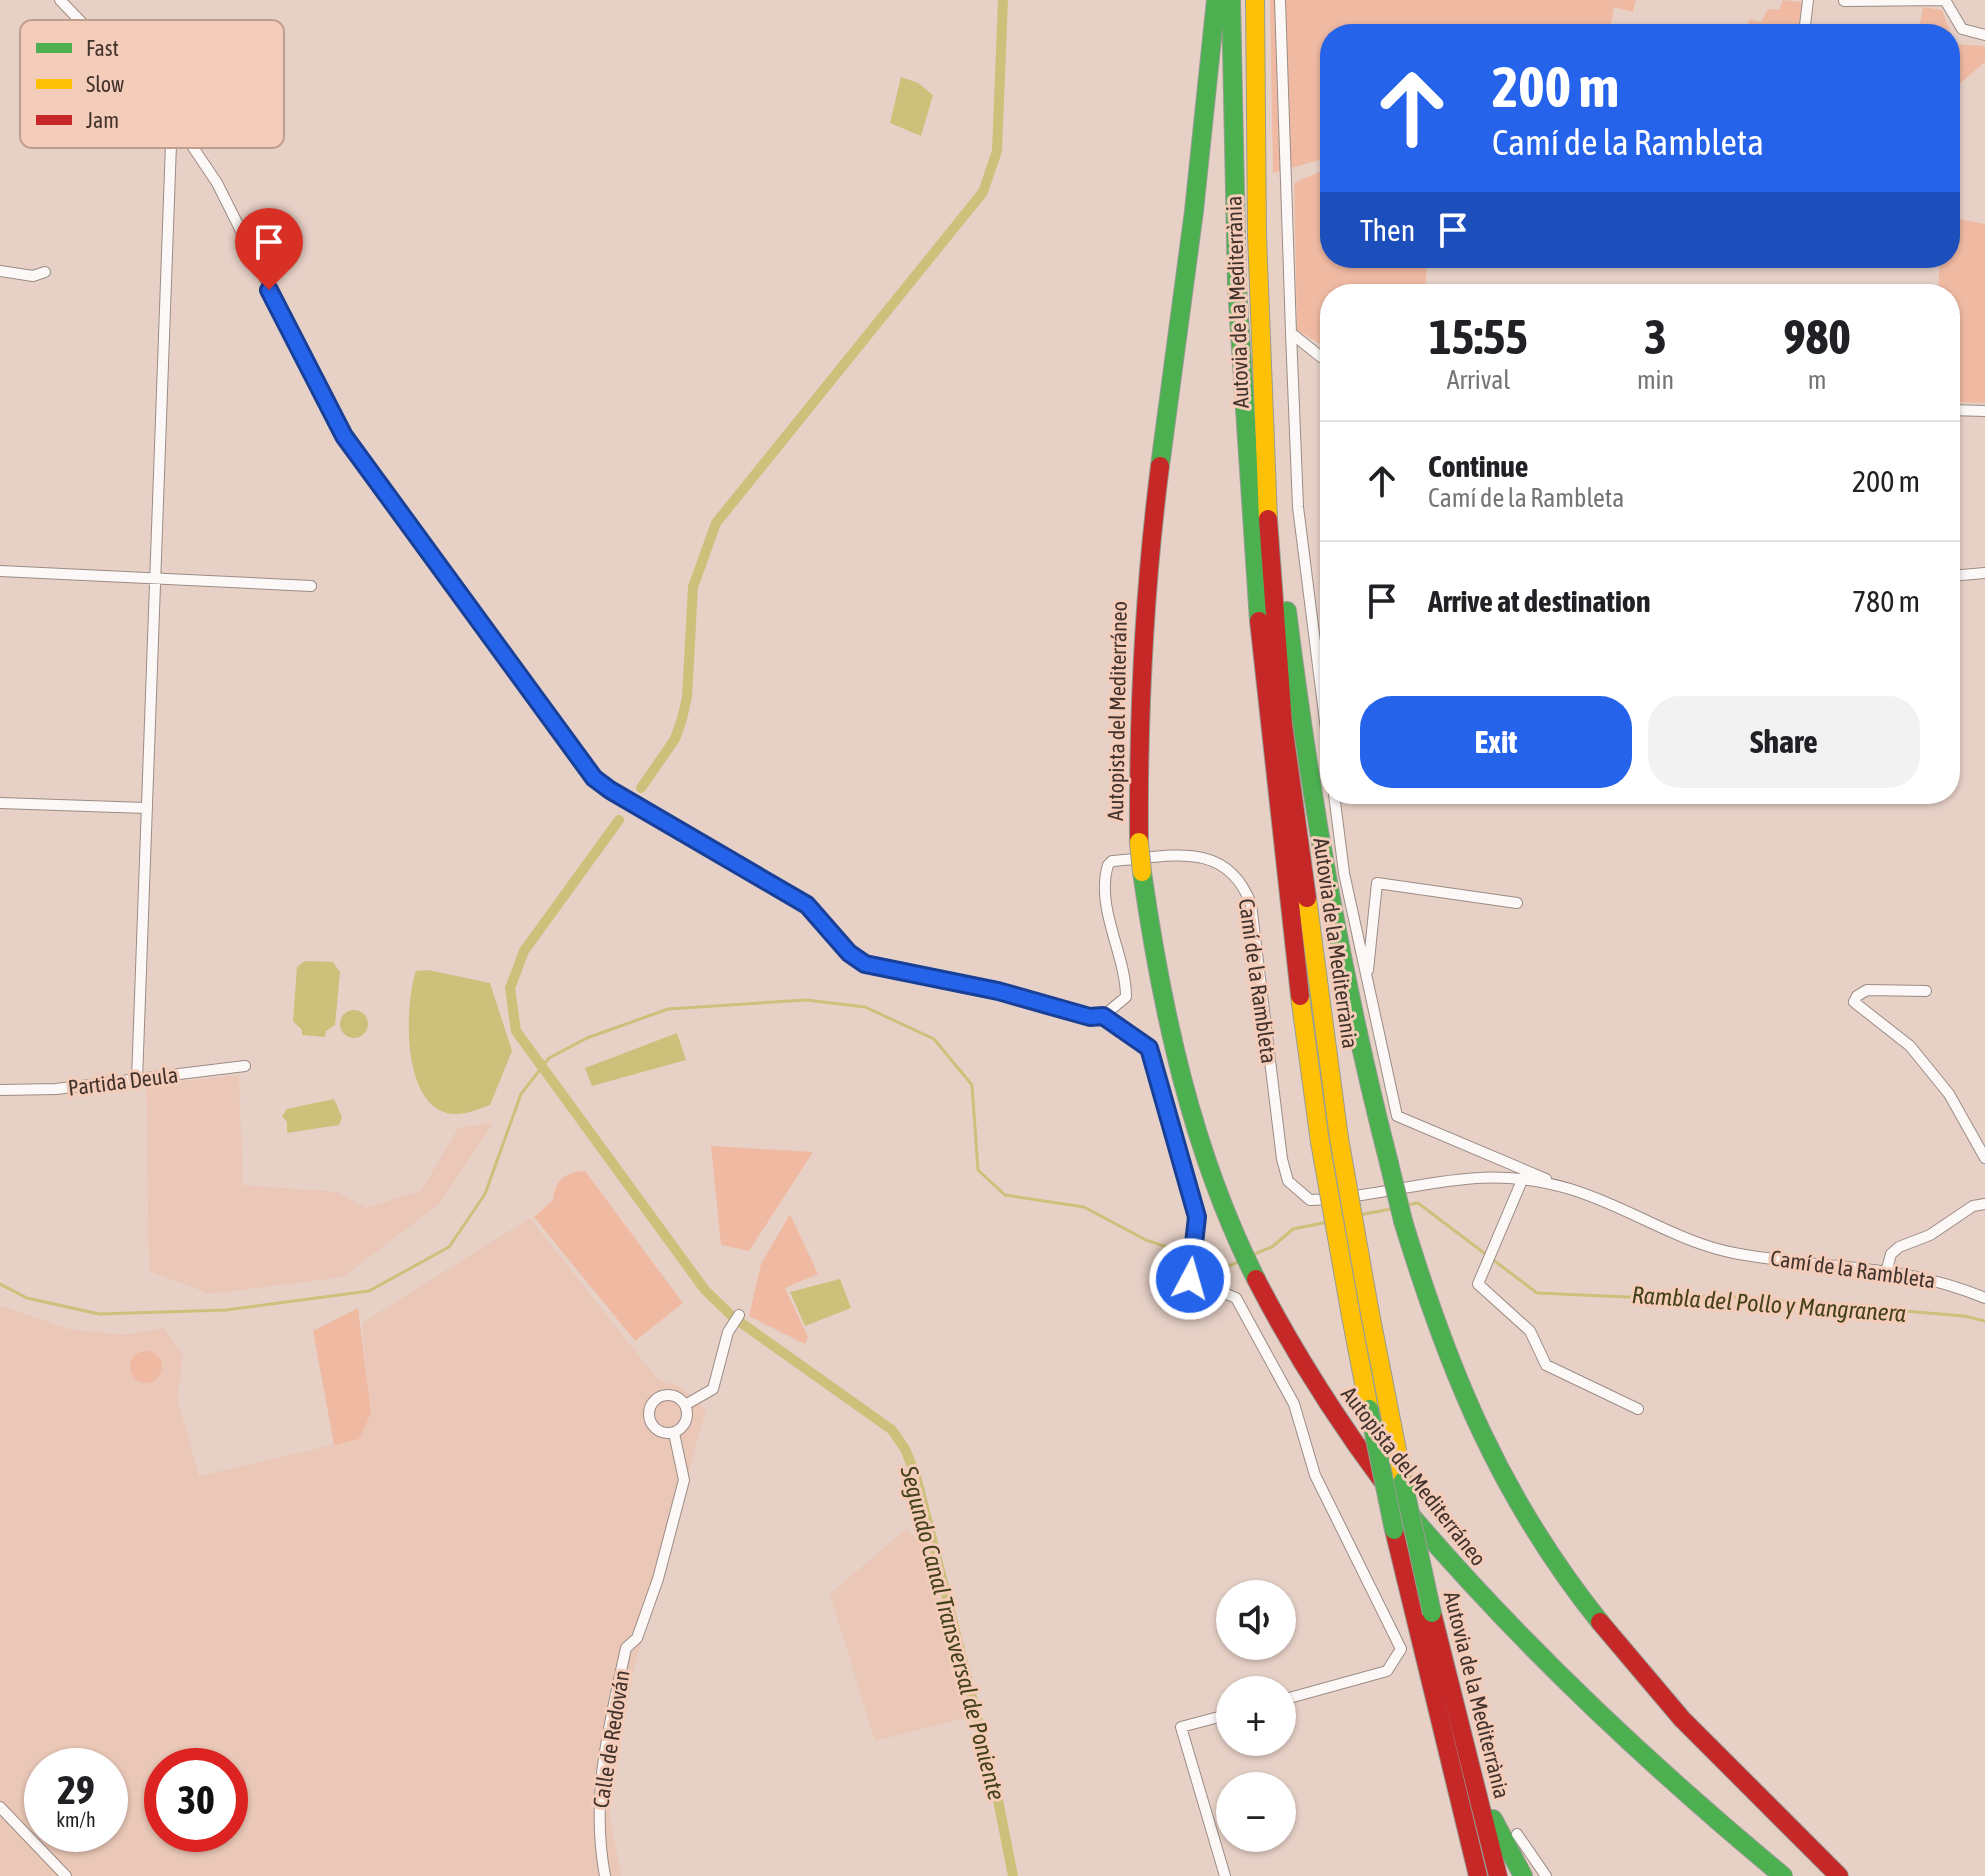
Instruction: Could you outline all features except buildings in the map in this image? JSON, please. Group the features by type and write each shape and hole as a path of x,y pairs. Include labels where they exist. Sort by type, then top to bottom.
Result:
{"highway":[{"name":"Autopista del Mediterráneo","path":"1216,0 1195,205 1145,572 1137,702 1142,872 1159,993 1180,1080 1234,1235 1324,1401 1361,1455 1466,1584 1692,1802 1783,1876"},
{"name":"Autovia de la Mediterrània","path":"1231,0 1236,291 1254,598 1291,945 1320,1142 1369,1409 1394,1530 1478,1876"},
{"name":"Autovia de la Mediterrània","path":"1255,0 1257,235 1268,527 1283,724 1339,1138 1369,1308 1432,1613 1498,1876"},
{"path":"1266,416 1319,854 1347,998 1403,1221 1424,1289 1471,1415 1537,1536 1638,1671 1776,1817 1839,1876"},
{"path":"1456,1714 1469,1732 1501,1840 1523,1876"}],"street":[{"path":"60,0 79,20"},
{"path":"1280,0 1298,507 1320,682"},
{"path":"1805,24 1808,0"},
{"path":"1834,0 1945,0 1959,24"},
{"path":"1960,26 1962,29 1985,35"},
{"path":"137,1080 171,148"},
{"path":"193,148 217,183 344,436 594,778 807,905 849,953 865,964 998,991 1090,1017 1103,1016 1149,1048 1197,1217 1190,1279 1236,1298 1294,1404 1315,1475 1401,1649 1387,1671 1296,1696"},
{"path":"0,271 33,276 45,272"},
{"path":"1291,333 1320,356"},
{"path":"1960,410 1985,411"},
{"path":"0,571 311,586"},
{"path":"1960,575 1985,573"},
{"path":"0,803 146,808"},
{"path":"1335,804 1344,873 1397,1116 1570,1189"},
{"name":"Camí de la Rambleta","path":"1103,1016 1126,997 1126,977 1106,897 1108,865 1112,861 1193,855 1209,858 1229,868 1243,885 1251,904 1282,1159 1288,1181 1299,1193 1320,1200 1481,1175 1523,1178 1570,1189 1707,1247 1787,1260 1887,1269 1947,1282 1985,1298"},
{"path":"1367,980 1377,883 1517,903"},
{"path":"1926,991 1867,990 1854,1002 1910,1046 1949,1094 1981,1144 1985,1158"},
{"name":"Partida Deula","path":"0,1090 56,1089 245,1066"},
{"path":"1523,1178 1478,1284 1530,1331 1546,1365 1638,1409"},
{"path":"1887,1269 1891,1254 1899,1247 1930,1235 1973,1206 1985,1204"},
{"path":"685,1405 713,1389 728,1332 736,1320"},
{"path":"664,1395 676,1397 685,1405 684,1425 674,1433 654,1428 650,1408 664,1395"},
{"name":"Calle de Redován","path":"605,1876 597,1834 601,1775 626,1648 637,1638 658,1579 684,1480 674,1433"},
{"path":"1216,1718 1181,1727 1225,1876"},
{"path":"0,1807 66,1876"},
{"path":"1517,1834 1546,1876"}],"shaded area":[{"path":"1270,0 1636,0 1633,12 1614,7 1611,24 1320,24 1320,160 1273,173"},
{"path":"1783,0 1802,2 1799,24 1748,24 1749,19 1761,22 1768,9 1779,10"},
{"path":"1923,7 1942,10 1947,24 1920,24"},
{"path":"1960,44 1985,46 1985,62 1960,83"},
{"path":"901,77 918,83 933,95 921,136 890,123"},
{"path":"1320,171 1320,268 1426,268 1426,284 1320,284 1320,344 1297,330 1294,183"},
{"path":"1960,219 1985,224 1985,403 1960,402 1960,284 1939,284 1939,268 1960,268"},
{"path":"305,961 333,962 340,972 335,1025 326,1031 325,1037 302,1035 302,1030 293,1021 297,967"},
{"path":"428,970 490,983 512,1051 490,1105 468,1113 454,1114 437,1108 424,1095 411,1054 409,1008 416,971"},
{"path":"354,1010 364,1014 368,1024 364,1034 354,1038 344,1034 340,1024 344,1014"},
{"path":"677,1033 686,1060 592,1086 585,1068"},
{"path":"239,1075 243,1185 337,1192 366,1208 421,1191 458,1128 493,1123 438,1205 343,1277 210,1294 149,1271 146,1085"},
{"path":"334,1099 342,1117 339,1125 287,1133 287,1122 282,1116 287,1109"},
{"path":"711,1146 813,1152 749,1251 721,1245"},
{"path":"585,1171 683,1303 635,1341 534,1217 553,1200 562,1178"},
{"path":"790,1214 818,1274 785,1288 808,1337 805,1344 749,1316 761,1264"},
{"path":"530,1218 658,1380 681,1387 706,1410 634,1668 609,1810 621,1876 0,1876 0,1305 68,1329 124,1335 164,1328 183,1355 177,1398 199,1476 359,1439 370,1413 362,1323"},
{"path":"840,1279 851,1308 805,1326 790,1292"},
{"path":"358,1308 371,1413 359,1439 334,1445 313,1331"},
{"path":"146,1351 157,1356 162,1367 157,1378 146,1383 135,1378 130,1367 135,1356"},
{"path":"907,1528 927,1551 970,1717 875,1741 830,1594"}],"waterway":[{"path":"641,788 675,739 682,719 687,697 693,587 716,523 983,192 997,151 1003,0"},
{"name":"Segundo Canal Transversal de Poniente","path":"619,820 524,951 510,988 516,1031 705,1290 733,1317 892,1430 905,1449 916,1476 998,1800 1013,1876"},
{"name":"Rambla del Pollo y Mangranera","path":"0,1284 27,1298 99,1314 226,1310 369,1291 449,1247 485,1194 521,1094 549,1058 587,1038 668,1009 806,1000 865,1007 934,1039 972,1085 978,1170 1005,1195 1084,1207 1146,1240 1190,1255"},
{"name":"Rambla del Pollo y Mangranera","path":"1406,1205 1418,1203 1537,1293 1627,1297 1724,1296 1964,1316 1985,1321"},
{"name":"Rambla del Pollo y Mangranera","path":"1359,1215 1391,1209"},
{"name":"Rambla del Pollo y Mangranera","path":"1252,1255 1272,1247 1293,1229 1328,1222"},
{"name":"Rambla del Pollo y Mangranera","path":"1197,1258 1224,1268 1238,1262"}],"traffic: fast":[{"path":"1160,466 1194,211 1216,0"},
{"path":"1231,0 1237,287 1259,621"},
{"path":"1287,611 1329,888 1356,1026 1389,1163"},
{"path":"1142,872 1159,976 1182,1080 1214,1181 1256,1279"},
{"path":"1389,1163 1403,1221"},
{"path":"1403,1221 1439,1330 1481,1431 1534,1528 1600,1622"},
{"path":"1369,1409 1394,1530"},
{"path":"1403,1481 1432,1613"},
{"path":"1408,1512 1541,1657 1683,1791 1783,1876"},
{"path":"1493,1819 1523,1876"}],"traffic: slow":[{"path":"1255,0 1257,235 1268,519"},
{"path":"1139,842 1142,872"},
{"path":"1307,898 1339,1138"},
{"path":"1300,996 1320,1142"},
{"path":"1339,1138 1369,1308"},
{"path":"1320,1142 1351,1316"},
{"path":"1369,1308 1403,1481"},
{"path":"1351,1316 1369,1409"}],"traffic: jam":[{"path":"1139,842 1143,653 1160,466"},
{"path":"1268,519 1283,724 1307,898"},
{"path":"1259,621 1300,996"},
{"path":"1256,1279 1317,1386 1387,1487"},
{"path":"1394,1530 1478,1876"},
{"path":"1432,1613 1498,1876"},
{"path":"1600,1622 1682,1719 1839,1876"}],"route":[{"path":"269,290 344,436 594,778 807,905 826,922 849,953 865,964 998,991 1090,1017 1103,1016 1149,1048 1197,1217 1190,1279"}]}
